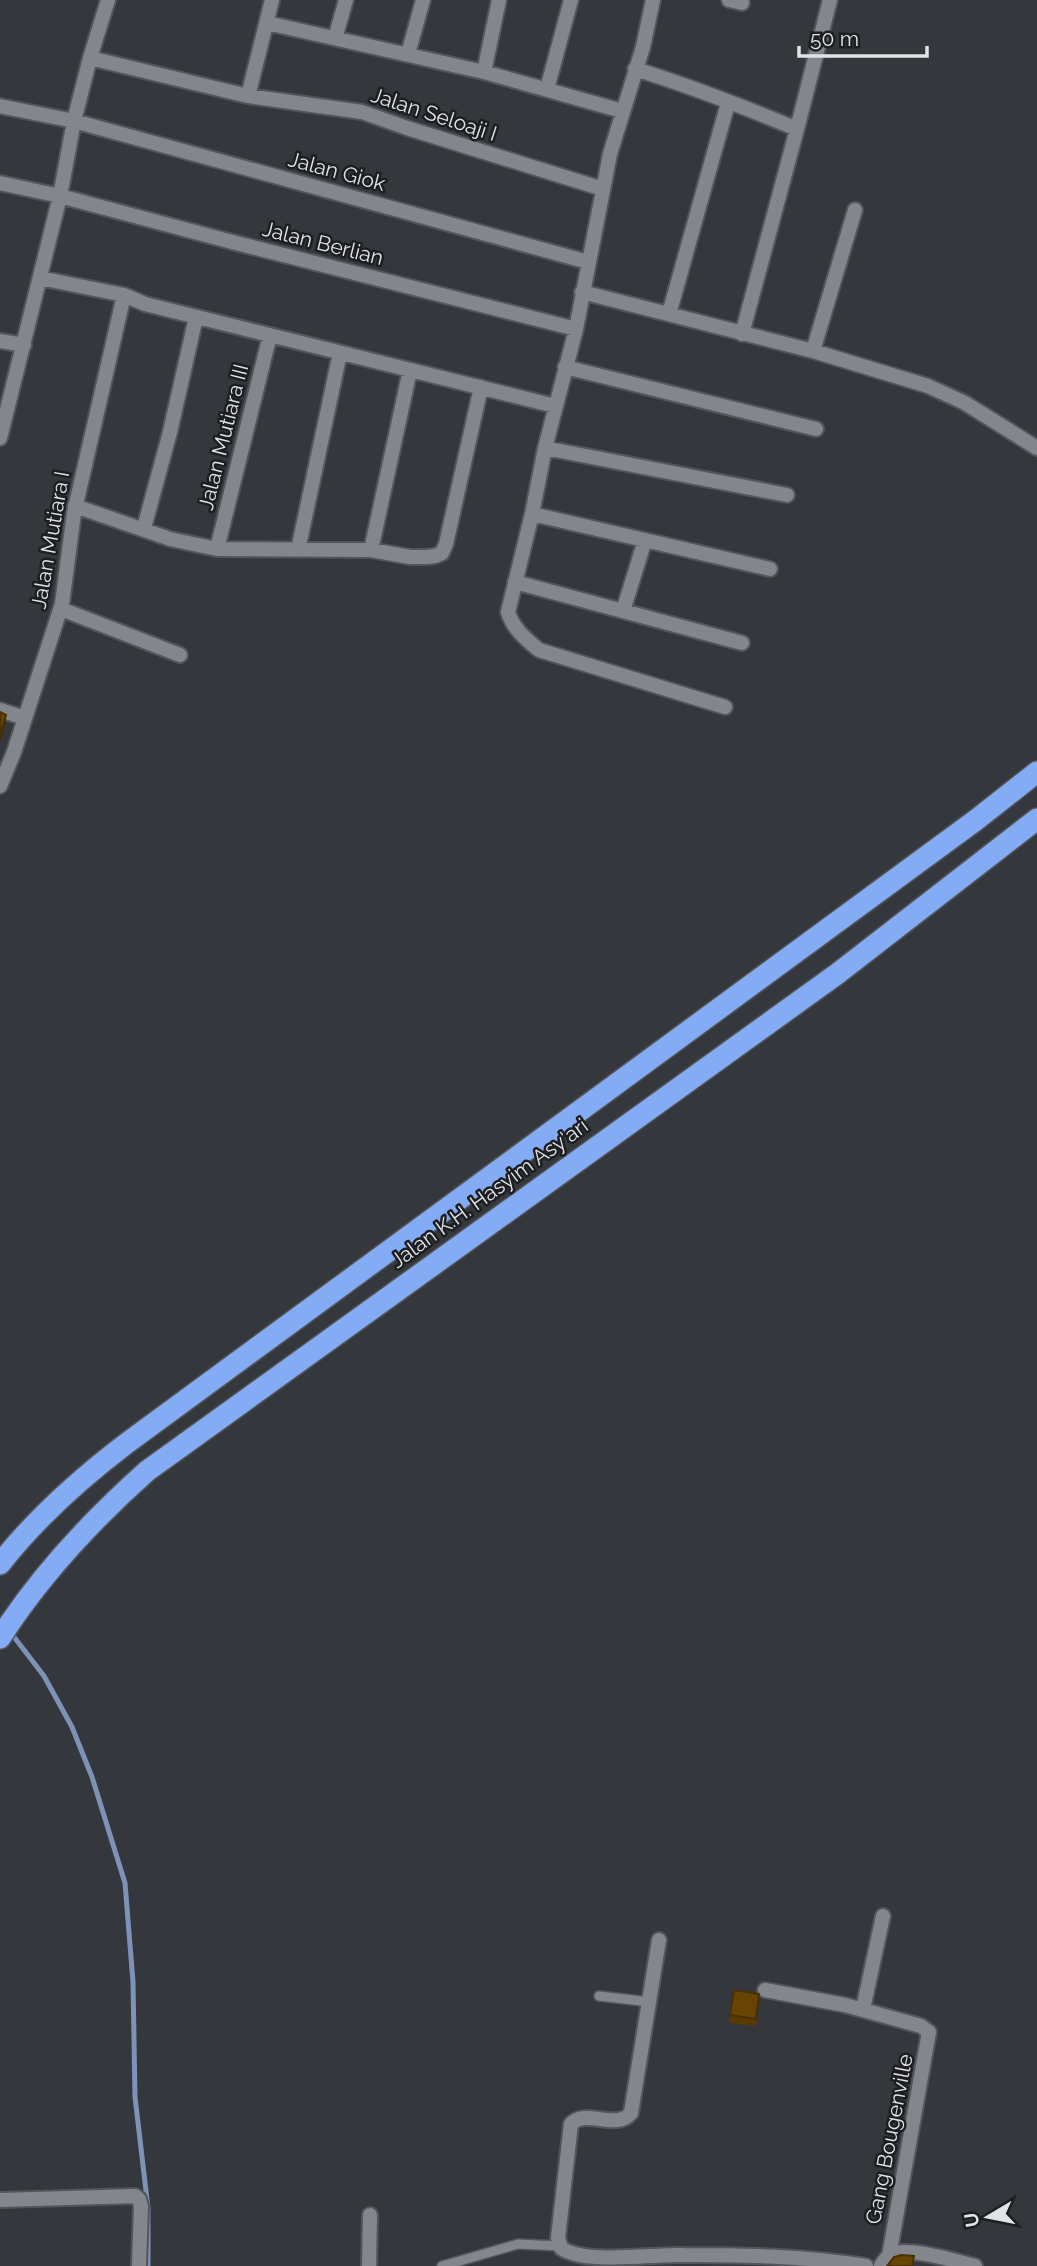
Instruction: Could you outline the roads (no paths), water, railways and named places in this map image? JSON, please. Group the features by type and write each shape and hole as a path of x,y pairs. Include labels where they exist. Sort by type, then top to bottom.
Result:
{"highway":[{"name":"Jalan K.H. Hasyim Asy'ari","path":"0,1564 65,1495 127,1443 976,820 1037,772"},
{"name":"Jalan K.H. Hasyim Asy'ari","path":"0,1638 41,1578 116,1499 148,1471 837,974 1037,819"}],"street":[{"path":"0,438 4,406 24,345 60,196 74,121 108,0"},
{"path":"248,96 272,0"},
{"path":"335,38 346,0"},
{"path":"408,54 423,0"},
{"path":"484,72 499,0"},
{"path":"547,89 571,0"},
{"path":"653,0 643,47 622,111 603,189 576,328 555,406 508,612 510,620 521,635 539,650 725,707"},
{"path":"741,334 830,0"},
{"path":"267,23 484,72 622,111"},
{"name":"Jalan Seloaji I","path":"90,58 248,96 362,112 603,189"},
{"path":"635,69 712,93 728,103 797,129"},
{"path":"669,314 728,103"},
{"name":"Jalan Giok","path":"0,106 74,121 587,262"},
{"name":"Jalan Berlian","path":"0,183 576,328"},
{"path":"814,351 855,210"},
{"path":"40,278 124,295 145,304 555,406"},
{"path":"582,292 814,351 928,386 965,403 1037,448"},
{"name":"Jalan Mutiara I","path":"2,777 25,718 61,609 75,506 124,295"},
{"path":"144,528 170,432 196,317"},
{"name":"Jalan Mutiara III","path":"217,549 270,335"},
{"path":"0,341 24,345"},
{"path":"298,550 340,352"},
{"path":"565,367 816,429"},
{"path":"370,550 410,370"},
{"path":"75,506 170,539 217,549 370,550 410,557 435,556 442,552 446,544 481,387"},
{"path":"545,448 786,495"},
{"path":"532,514 770,569"},
{"path":"623,611 645,540"},
{"path":"515,582 742,643"},
{"path":"61,609 180,655"},
{"path":"0,710 25,718"},
{"path":"863,2009 883,1916"},
{"path":"659,1940 631,2113 622,2120 578,2119 571,2124 559,2246 568,2253 601,2262 680,2255 744,2261 814,2259 866,2266"},
{"name":"Gang Bougenville","path":"765,1990 863,2009 928,2030 930,2035 885,2261"},
{"path":"0,2200 128,2195 139,2199 139,2266"},
{"path":"369,2266 370,2215"},
{"path":"885,2261 897,2253 911,2253 975,2266"}],"lane":[{"path":"599,1996 650,2002"},
{"path":"442,2266 513,2245 559,2246"}],"waterway":[{"path":"11,1633 44,1676 72,1727 92,1777 125,1883 133,1982 135,2097 148,2208 148,2266"}]}
